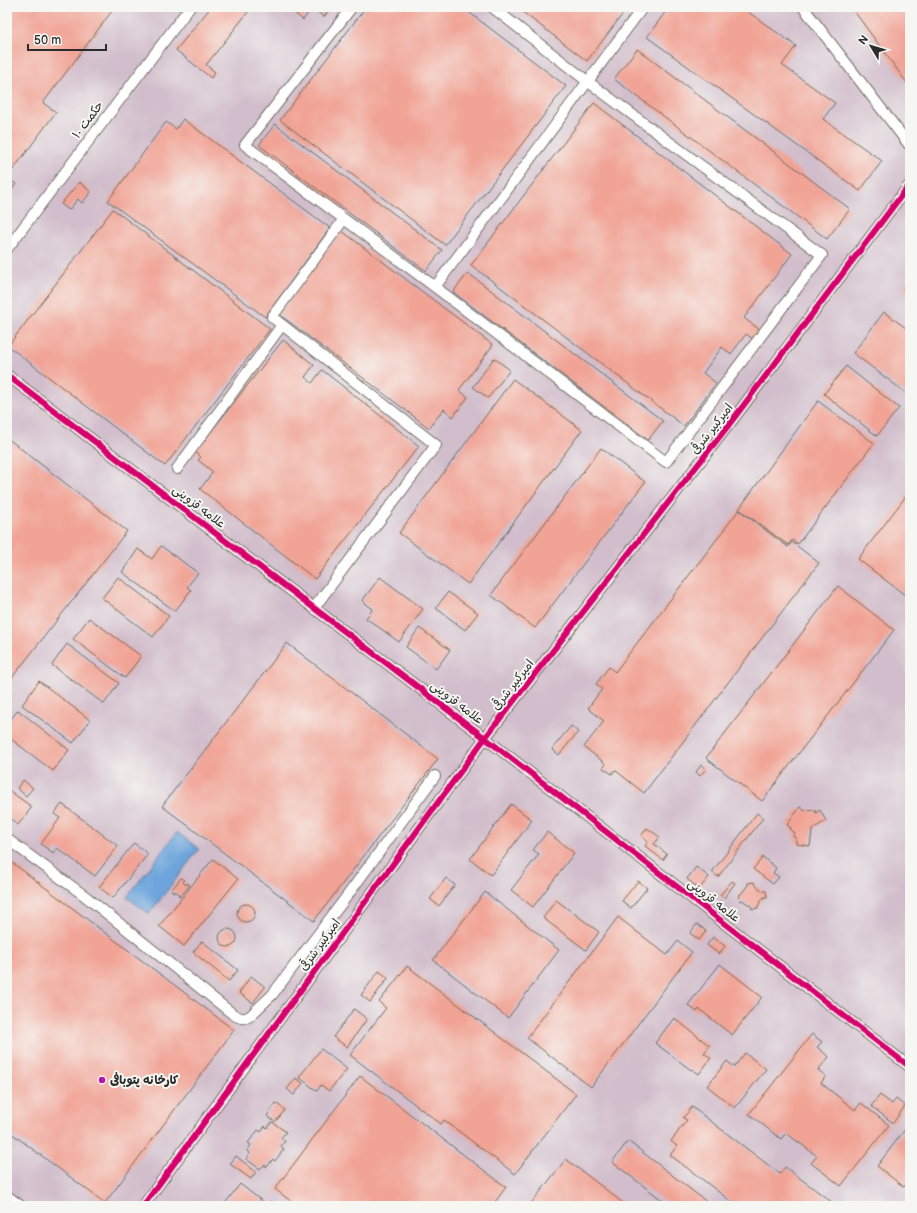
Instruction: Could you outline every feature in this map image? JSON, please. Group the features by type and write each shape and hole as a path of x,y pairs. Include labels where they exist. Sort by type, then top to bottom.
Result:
{"street":[{"name":"حکمت ۱۰","path":"7,248 190,7"},
{"path":"352,7 245,145 666,462 822,255 587,81 492,7"},
{"path":"435,287 643,7"},
{"path":"803,7 910,146"},
{"name":"امیرکبیر شرقی","path":"143,1206 485,738 731,422 910,184"},
{"path":"314,608 436,446 272,317 344,219"},
{"path":"177,469 282,325"},
{"name":"علامه قزوینی","path":"7,375 485,738 910,1067"},
{"path":"7,840 85,896 234,1015 240,1018 246,1018 272,995 436,776"},
{"path":"7,1196 21,1206"}],"shaded area":[{"path":"7,7 910,7 910,1206 7,1206"}],"water":[{"path":"177,832 199,849 149,914 127,897"}],"building":[{"path":"7,7 115,7 43,103 56,112 13,170 7,166"},
{"path":"211,7 252,7 206,65 215,72 211,78 176,50"},
{"path":"287,7 331,7 324,17 312,8 303,20"},
{"path":"366,7 462,7 566,86 445,245 280,120"},
{"path":"516,7 628,7 587,61"},
{"path":"669,7 741,7 796,46 782,65 835,103 823,119 882,161 860,191 647,37"},
{"path":"851,7 910,7 910,87"},
{"path":"637,49 850,209 827,239 614,79"},
{"path":"594,103 792,254 744,318 760,330 753,339 746,334 731,354 722,347 703,373 716,383 684,426 471,265"},
{"path":"183,119 330,228 265,317 108,201 166,122 176,129"},
{"path":"275,124 442,250 426,271 259,145"},
{"path":"7,178 16,184 7,197"},
{"path":"79,182 91,192 82,203 78,199 69,210 61,204"},
{"path":"113,209 270,329 165,466 8,346"},
{"path":"342,231 493,345 459,390 468,397 453,417 444,409 429,428 279,314"},
{"path":"468,273 663,421 648,440 453,292"},
{"path":"910,281 910,296 903,287"},
{"path":"884,312 910,331 910,396 853,353"},
{"path":"283,340 314,365 305,377 312,383 322,370 419,446 315,579 200,489 213,472 198,460 201,457 195,452"},
{"path":"494,358 510,370 488,398 473,387"},
{"path":"846,366 899,408 877,436 824,394"},
{"path":"513,379 582,430 468,584 399,533"},
{"path":"818,401 874,443 798,544 792,540 788,545 739,509"},
{"path":"7,438 127,531 7,684"},
{"path":"601,448 645,482 535,628 491,595"},
{"path":"910,491 910,599 858,559"},
{"path":"739,510 788,547 792,542 819,563 644,793 615,770 612,774 603,768 606,764 584,747 604,721 588,708 602,689 596,684 609,667 615,672"},
{"path":"161,546 198,573 187,587 191,590 175,611 122,572 138,549 152,559"},
{"path":"118,577 169,616 153,637 102,598"},
{"path":"380,577 423,609 399,642 366,618 373,609 362,601"},
{"path":"838,586 894,630 762,801 706,758"},
{"path":"448,592 478,613 465,630 436,608"},
{"path":"89,618 141,656 125,678 73,639"},
{"path":"419,628 450,650 436,669 406,647"},
{"path":"287,643 438,759 314,921 162,806"},
{"path":"67,644 119,683 104,704 52,665"},
{"path":"39,681 90,720 73,743 22,705"},
{"path":"18,710 69,750 53,771 7,736 7,724"},
{"path":"571,726 578,732 559,755 552,749"},
{"path":"701,765 706,769 700,776 696,772"},
{"path":"23,780 33,788 26,796 17,788"},
{"path":"7,789 32,807 18,825 7,816"},
{"path":"62,804 118,846 95,876 57,848 53,853 41,844 60,818 54,814"},
{"path":"511,804 532,820 491,875 470,859"},
{"path":"800,807 805,811 807,809 810,811 814,809 816,813 820,810 826,821 814,828 812,831 810,846 796,844 796,837 793,837 795,833 787,825"},
{"path":"757,813 763,818 718,877 712,872"},
{"path":"647,828 660,837 654,844 667,854 663,860 645,846 648,842 641,836"},
{"path":"547,832 574,853 533,907 511,890 539,854 533,850"},
{"path":"134,843 148,854 113,898 99,887"},
{"path":"763,857 776,868 773,873 779,877 773,884 753,869"},
{"path":"213,859 238,879 184,946 159,926"},
{"name":"کارخانه پتوبافی","path":"10,861 234,1030 105,1203 7,1130 7,865"},
{"path":"696,867 709,877 699,889 687,879"},
{"path":"181,878 184,880 183,882 186,885 187,883 190,885 180,897 178,895 179,894 175,891 174,893 171,890"},
{"path":"446,878 455,885 439,906 430,899"},
{"path":"638,881 647,888 631,908 622,901"},
{"path":"732,881 735,883 724,898 720,895"},
{"path":"754,882 755,885 763,891 766,891 767,897 764,897 758,908 752,909 751,906 742,900 740,901 739,895 748,883"},
{"path":"485,892 559,950 508,1018 433,960"},
{"path":"556,900 599,932 586,950 543,918"},
{"path":"242,904 250,904 255,909 253,920 250,922 242,922 237,917 237,909"},
{"path":"618,917 667,955 678,941 692,952 591,1087 527,1038"},
{"path":"697,924 706,931 699,940 690,933"},
{"path":"228,929 234,932 237,938 234,944 228,947 222,944 219,938 222,932"},
{"path":"713,937 725,946 719,954 707,945"},
{"path":"202,941 238,970 229,981 193,952"},
{"path":"720,964 762,997 732,1035 699,1009 697,1012 688,1005"},
{"path":"407,966 576,1094 515,1174 444,1120 441,1124 350,1055 386,1008 379,1002"},
{"path":"379,971 388,978 370,1002 361,995"},
{"path":"251,976 265,987 253,1003 239,993"},
{"path":"354,1009 367,1019 347,1047 333,1037"},
{"path":"674,1018 710,1046 704,1053 711,1058 699,1074 692,1069 691,1070 655,1043"},
{"path":"812,1034 822,1042 817,1047 829,1057 818,1070 826,1076 821,1083 855,1110 861,1103 889,1125 841,1186 811,1163 817,1156 786,1133 781,1139 749,1114"},
{"path":"321,1049 347,1069 329,1091 321,1085 317,1091 299,1077"},
{"path":"745,1053 766,1069 735,1108 707,1086 727,1061 734,1067"},
{"path":"360,1076 506,1187 492,1206 297,1206 275,1189"},
{"path":"296,1078 303,1083 294,1095 287,1089"},
{"path":"880,1095 892,1104 896,1099 905,1106 893,1123 871,1106"},
{"path":"276,1103 285,1110 275,1122 267,1116"},
{"path":"692,1107 780,1174 785,1167 837,1206 735,1206 736,1205 670,1155 677,1146 671,1141 687,1120 683,1118"},
{"path":"272,1122 286,1132 281,1138 285,1141 281,1146 284,1149 275,1161 273,1159 267,1167 264,1165 260,1169 246,1159 250,1153 247,1151 251,1145 248,1143 258,1130 261,1132 265,1126 267,1128"},
{"path":"910,1123 910,1179 904,1187 877,1166"},
{"path":"628,1141 712,1206 670,1206 612,1162"},
{"path":"236,1156 256,1172 251,1179 230,1164"},
{"path":"566,1159 627,1206 529,1206"},
{"path":"240,1184 267,1205 270,1201 276,1206 223,1206"}],"cycle path":[{"path":"143,1206 485,738 731,422 910,184"},
{"path":"7,375 485,738 910,1067"}],"place":[{"name":"کارخانه پتوبافی","path":"102,1080"}]}
